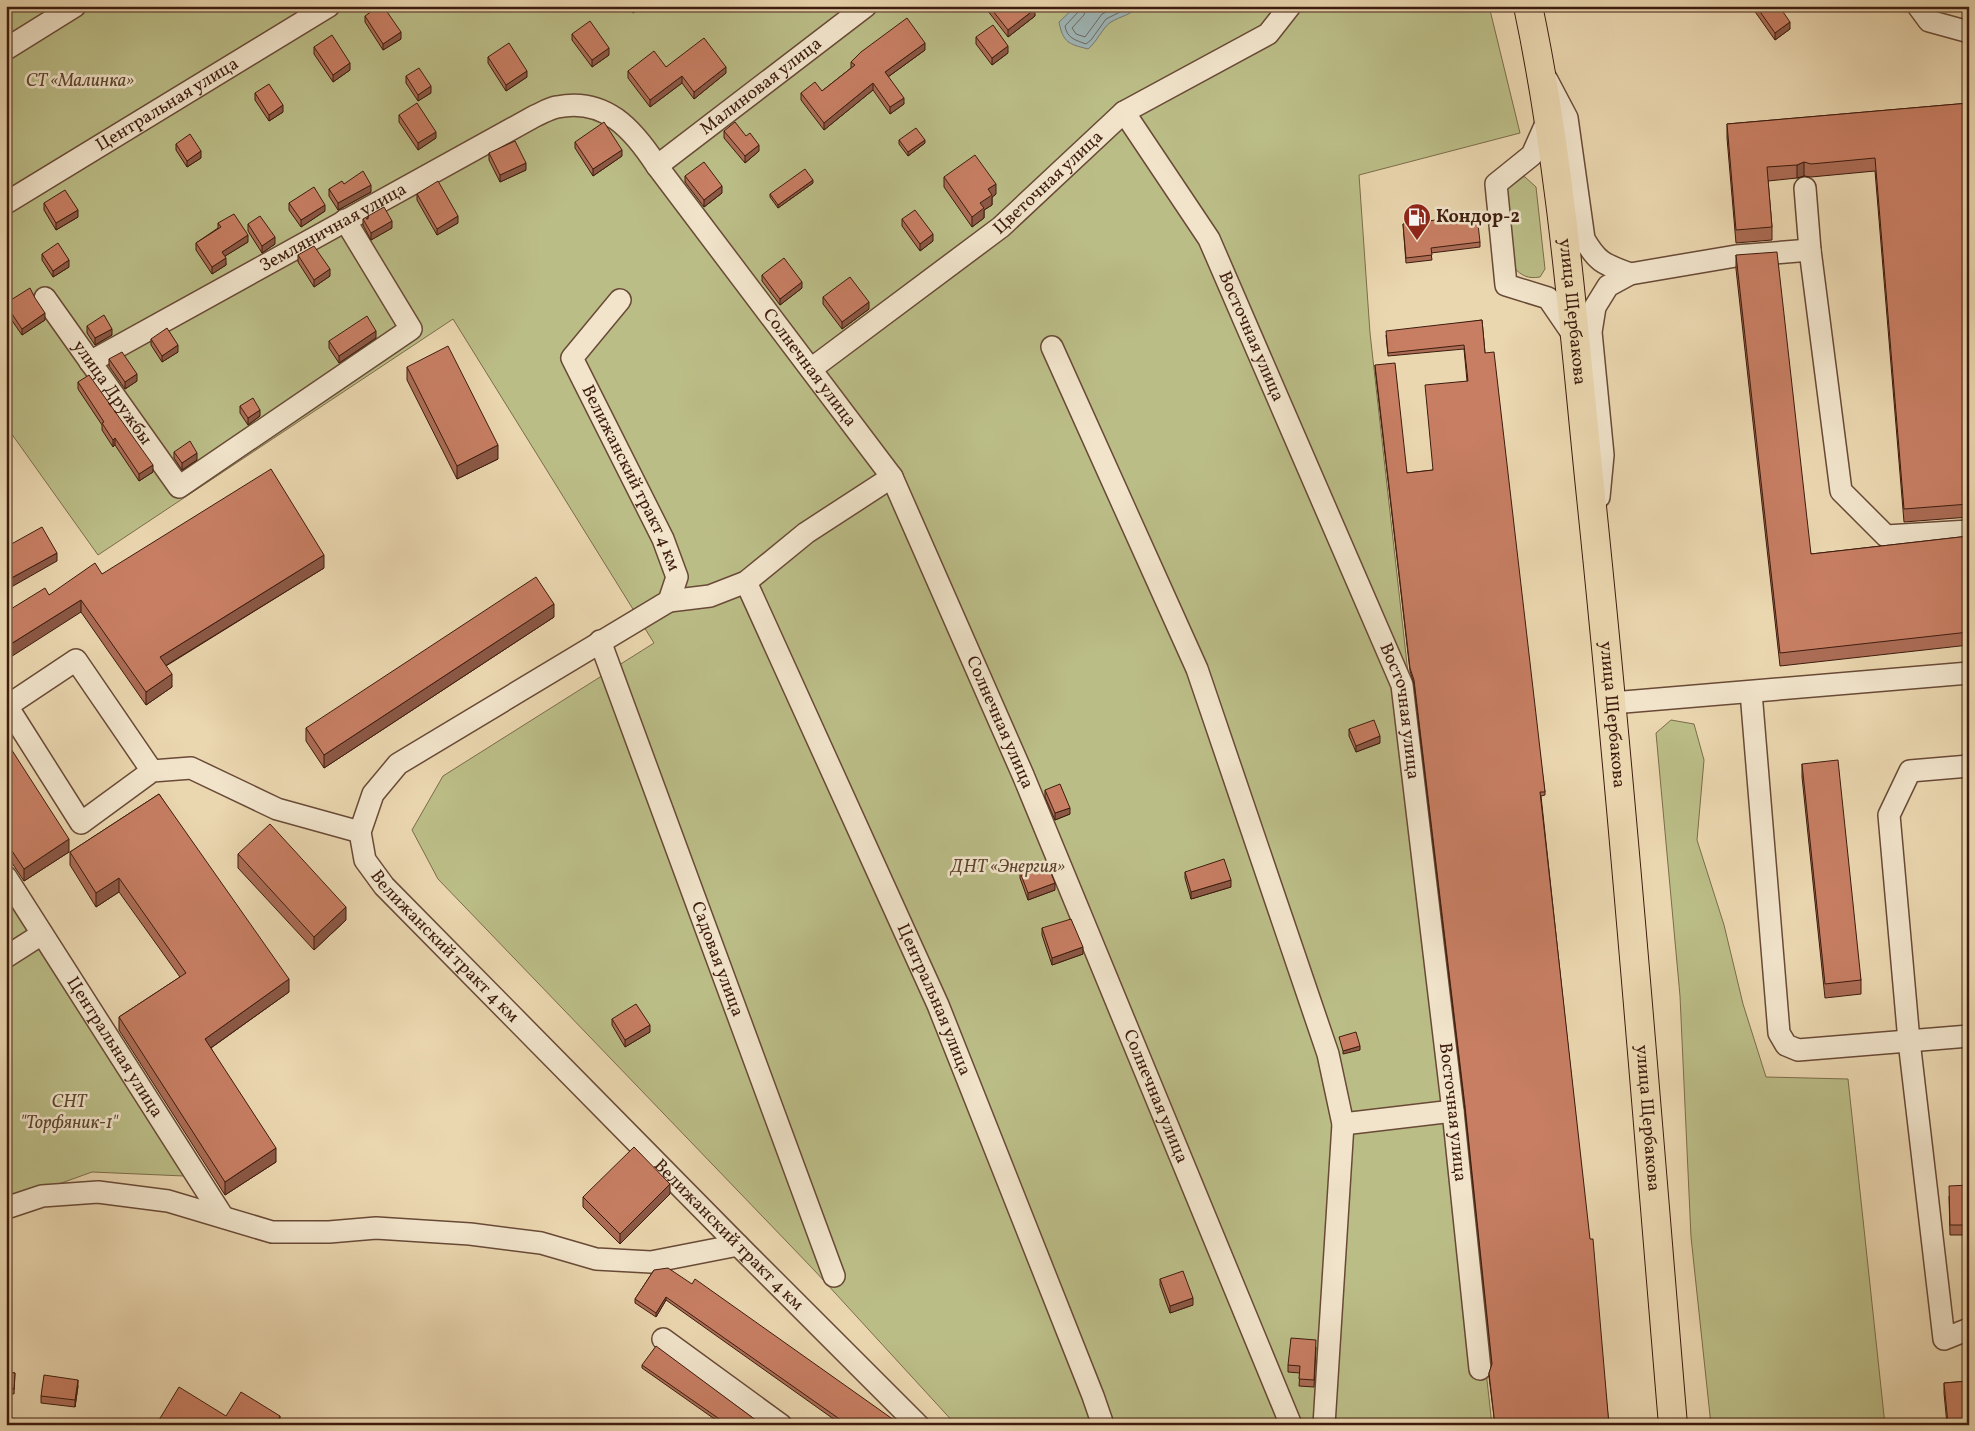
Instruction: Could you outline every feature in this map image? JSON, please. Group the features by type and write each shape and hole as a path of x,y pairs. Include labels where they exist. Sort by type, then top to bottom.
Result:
{"main road":[{"name":"улица Щербакова","path":"1528,6 1541,69 1563,224 1612,703 1673,1425"}],"street":[{"path":"6,49 75,6"},
{"name":"Центральная улица","path":"6,203 329,6"},
{"name":"Малиновая улица","path":"656,166 866,6"},
{"name":"Цветочная улица","path":"811,369 1002,227 1124,112 1268,34 1290,6"},
{"path":"1918,6 1929,21 1969,32"},
{"path":"1541,69 1567,118 1584,238 1594,256 1604,264 1630,274"},
{"name":"Солнечная улица","path":"580,105 603,111 623,124 644,146 656,166 892,477 1023,775 1291,1425"},
{"name":"Земляничная улица","path":"90,362 535,116 556,107 580,105"},
{"name":"Восточная улица","path":"1124,112 1209,240 1402,685 1453,1111 1480,1369"},
{"path":"1548,120 1532,155 1496,184 1506,285 1548,298 1574,336"},
{"path":"1805,188 1810,250 1841,491 1886,536 1969,531"},
{"name":"улица Дружбы","path":"45,298 179,487 411,329 345,220"},
{"path":"1595,539 1603,455 1591,332 1595,308 1608,286 1630,274 1736,256 1810,250"},
{"name":"Велижанский тракт 4 км","path":"620,300 572,358 664,539 677,577 669,601 398,764 373,794 360,832 365,860 384,886 918,1425"},
{"path":"1052,347 1197,669 1328,1054 1343,1124 1324,1425"},
{"path":"669,601 710,596 746,582 806,533 892,477"},
{"name":"Центральная улица","path":"746,582 938,1005 1103,1425"},
{"name":"Садовая улица","path":"600,641 834,1276"},
{"path":"152,770 76,660 7,706 81,823 152,770 192,768 277,809 360,832"},
{"path":"1612,703 1969,673"},
{"path":"1751,692 1779,1033 1786,1045 1798,1050 1969,1036"},
{"path":"1969,766 1910,771 1889,815 1909,1041 1944,1339 1969,1329"},
{"name":"Центральная улица","path":"6,877 223,1217"},
{"path":"6,957 42,934"},
{"path":"1343,1124 1453,1111"},
{"path":"6,1208 42,1196 98,1192 168,1201 272,1232 329,1232 376,1228 470,1234 541,1244 605,1260 650,1262 738,1245"},
{"path":"663,1339 781,1425"}],"green space":[{"name":"ДНТ «Энергия»","path":"6,6 1489,6 1520,133 1359,175 1370,333 1492,1425 956,1425 814,1270 438,879 412,830 443,776 654,643 453,319 98,555 6,426"},
{"path":"1516,175 1525,177 1536,187 1545,269 1540,277 1532,278 1525,276 1513,267 1505,189"},
{"path":"1671,720 1694,724 1704,760 1697,840 1724,925 1743,1004 1766,1077 1848,1079 1885,1425 1711,1425 1691,1237 1680,996 1656,733"},
{"name":"СНТ \"Торфяник-1\"","path":"6,894 184,1176 92,1172 6,1203"}],"water":[{"path":"1076,6 1139,6 1111,22 1088,49 1068,42 1059,22"}],"building":[{"path":"379,6 383,6 401,32 383,44 365,16"},
{"path":"989,6 1032,6 1035,9 1008,30"},
{"path":"1756,6 1779,6 1790,22 1775,33"},
{"path":"907,18 925,43 885,72 904,98 890,107 873,83 824,123 801,93 815,82 822,91 855,65 851,62 861,52"},
{"path":"590,21 609,48 592,60 572,34"},
{"path":"993,25 1008,46 992,58 976,37"},
{"path":"332,35 350,63 333,75 314,47"},
{"path":"704,38 726,67 694,92 682,76 650,100 628,71 654,51 666,67"},
{"path":"509,43 527,71 506,85 488,57"},
{"path":"419,68 431,86 418,95 406,76"},
{"path":"269,84 283,105 269,115 255,93"},
{"path":"417,103 436,132 418,143 399,115"},
{"path":"1969,103 1969,504 1904,509 1875,158 1811,164 1804,162 1797,165 1767,167 1772,227 1736,230 1727,124"},
{"path":"604,122 622,150 593,169 575,142"},
{"path":"735,122 746,136 750,133 759,145 745,156 724,131"},
{"path":"916,128 925,140 908,152 899,140"},
{"path":"190,134 201,151 187,161 176,144"},
{"path":"515,141 526,163 500,175 489,153"},
{"path":"975,155 996,184 988,189 992,195 980,203 984,208 972,217 944,177"},
{"path":"704,162 722,186 704,200 685,176"},
{"path":"805,169 813,180 778,205 770,194"},
{"path":"363,171 371,185 338,203 329,189 342,181 344,184"},
{"path":"438,181 458,216 437,229 417,194"},
{"path":"314,187 325,205 301,220 289,203"},
{"path":"65,190 78,210 56,223 44,203"},
{"path":"384,207 392,221 371,233 363,219"},
{"path":"915,210 933,234 920,244 902,219"},
{"path":"234,214 248,235 222,252 226,258 212,267 196,243 221,227 218,223"},
{"path":"1477,215 1480,242 1431,248 1432,255 1406,258 1403,224"},
{"path":"260,216 275,237 262,246 248,224"},
{"path":"58,243 69,260 53,271 42,254"},
{"path":"314,246 330,269 314,280 298,255"},
{"path":"1777,252 1811,554 1969,536 1969,632 1780,653 1736,255"},
{"path":"784,258 802,282 780,299 762,275"},
{"path":"850,277 869,302 842,322 823,297"},
{"path":"30,288 45,313 22,329 6,303"},
{"path":"104,315 112,329 95,338 87,326"},
{"path":"367,316 376,331 339,356 329,341"},
{"path":"1482,320 1485,353 1494,352 1545,792 1540,792 1590,1239 1593,1239 1609,1425 1495,1425 1489,1373 1492,1364 1465,1106 1414,680 1410,668 1375,365 1395,363 1407,473 1433,470 1425,385 1468,381 1464,345 1388,353 1386,331"},
{"path":"167,328 178,345 162,356 151,339"},
{"path":"448,346 498,445 457,466 407,367"},
{"path":"122,352 137,374 125,382 109,359"},
{"path":"89,375 153,465 139,474 115,438 113,440 102,423 104,422 78,382"},
{"path":"253,398 260,410 248,418 240,406"},
{"path":"190,441 197,453 182,463 174,452"},
{"path":"271,469 324,555 160,657 172,674 146,692 81,600 6,647 6,612 45,588 49,595 95,563 102,574"},
{"path":"42,527 57,553 6,581 6,547"},
{"path":"536,577 554,604 324,755 306,728"},
{"path":"1374,720 1380,736 1356,746 1349,729"},
{"path":"6,741 69,839 24,869 6,842"},
{"path":"1838,760 1861,980 1825,984 1802,764"},
{"path":"1060,784 1070,808 1055,813 1045,790"},
{"path":"159,794 289,979 205,1039 276,1148 225,1182 119,1017 186,973 119,878 96,893 70,852"},
{"path":"270,824 346,907 314,937 238,854"},
{"path":"1224,859 1231,880 1191,892 1185,872"},
{"path":"1046,861 1055,883 1028,893 1020,872"},
{"path":"1071,919 1083,947 1052,958 1042,928"},
{"path":"636,1004 650,1025 625,1040 612,1019"},
{"path":"1356,1032 1360,1046 1343,1051 1339,1037"},
{"path":"634,1147 670,1184 620,1234 583,1197"},
{"path":"1969,1185 1969,1225 1950,1225 1949,1186"},
{"path":"668,1268 692,1284 695,1279 901,1425 848,1425 666,1297 656,1313 635,1299 654,1270"},
{"path":"1183,1271 1193,1298 1170,1306 1160,1279"},
{"path":"1291,1338 1316,1340 1314,1380 1299,1379 1300,1366 1288,1365"},
{"path":"656,1346 763,1425 728,1425 642,1365"},
{"path":"6,1372 15,1373 14,1389 6,1388"},
{"path":"44,1375 78,1380 75,1400 41,1396"},
{"path":"1969,1381 1969,1421 1948,1423 1944,1383"},
{"path":"179,1387 226,1416 241,1392 280,1416 275,1425 156,1425"}],"place":[{"name":"Кондор-2","path":"1417,241"}],"park label":[{"name":"CТ «Малинка»","path":"80,81"}]}
